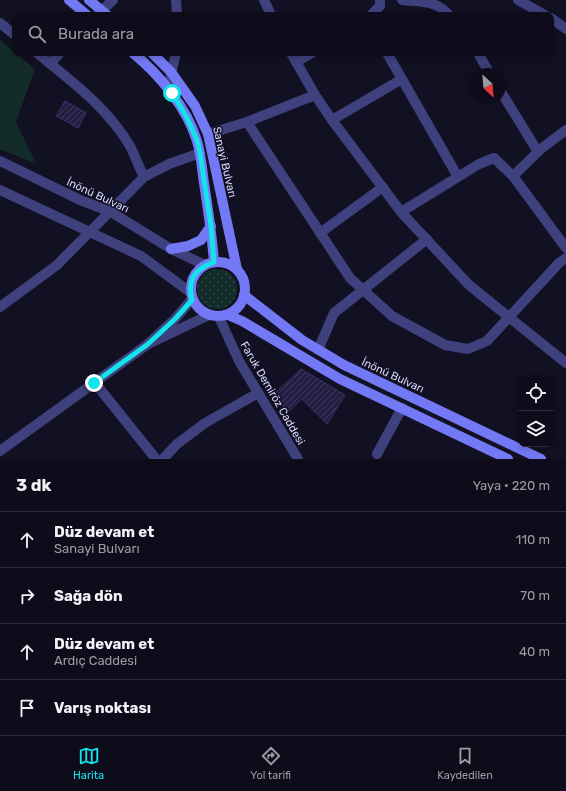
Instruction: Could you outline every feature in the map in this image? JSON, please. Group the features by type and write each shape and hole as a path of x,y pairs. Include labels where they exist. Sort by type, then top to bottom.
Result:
{"main road":[{"path":"69,0 84,12"},
{"path":"89,0 100,12"},
{"name":"Sanayi Bulvarı","path":"136,56 168,88 186,116 197,140 211,226 209,263"},
{"name":"Sanayi Bulvarı","path":"155,56 171,72 195,106 208,134 237,269"},
{"path":"171,249 188,246 201,240 211,226"},
{"path":"219,316 235,310 241,303 245,286 237,269 230,264 209,263 198,270 193,276 191,284 191,296 196,306 202,312 219,316 242,321 340,379 508,459"},
{"name":"İnönü Bulvarı","path":"244,295 302,340 344,365 542,459"}],"street":[{"path":"104,12 113,0"},
{"path":"176,0 177,12"},
{"path":"264,0 270,12"},
{"path":"374,12 380,6 380,0"},
{"path":"402,0 437,4 446,12"},
{"path":"518,0 540,12"},
{"path":"554,20 566,29"},
{"path":"0,23 12,33"},
{"path":"41,56 92,98 114,123 130,147 144,177"},
{"path":"50,64 57,56"},
{"path":"168,88 175,56"},
{"path":"390,56 458,177"},
{"path":"480,56 487,68"},
{"path":"293,57 315,95 332,120 401,212 469,285 566,363"},
{"path":"332,120 402,79"},
{"path":"208,134 246,122 315,95"},
{"path":"506,100 538,152"},
{"path":"246,122 350,278 392,316 445,345 468,349 487,341 559,263 566,258"},
{"path":"513,176 538,152 566,130"},
{"path":"0,307 57,265 144,177 169,164 200,153"},
{"path":"401,212 458,177 494,158 513,176 566,248"},
{"name":"İnönü Bulvarı","path":"0,161 80,200 111,212 171,249 209,263"},
{"path":"320,233 383,187"},
{"path":"0,190 89,233 141,256 191,296 175,319 148,344 1,448"},
{"path":"318,350 334,313 427,240"},
{"path":"148,344 219,316"},
{"name":"Faruk Demiröz Caddesi","path":"219,316 238,361 298,459"},
{"path":"94,383 156,459"},
{"path":"163,459 177,444 205,423 258,393"},
{"path":"379,457 402,408"}],"green space":[{"path":"0,40 12,50 12,56 19,56 35,69 16,122 36,164 0,149"},
{"path":"217,269 231,275 237,289 231,303 217,309 203,303 197,289 203,275"}],"building":[{"path":"65,101 86,113 78,128 56,116"},
{"path":"301,369 345,395 327,424 302,399 287,413 274,394"}],"route":[{"path":"94,383 148,344 175,319 192,300 190,292 193,276 205,265 214,262 211,226 197,140 186,116 172,93"}]}
